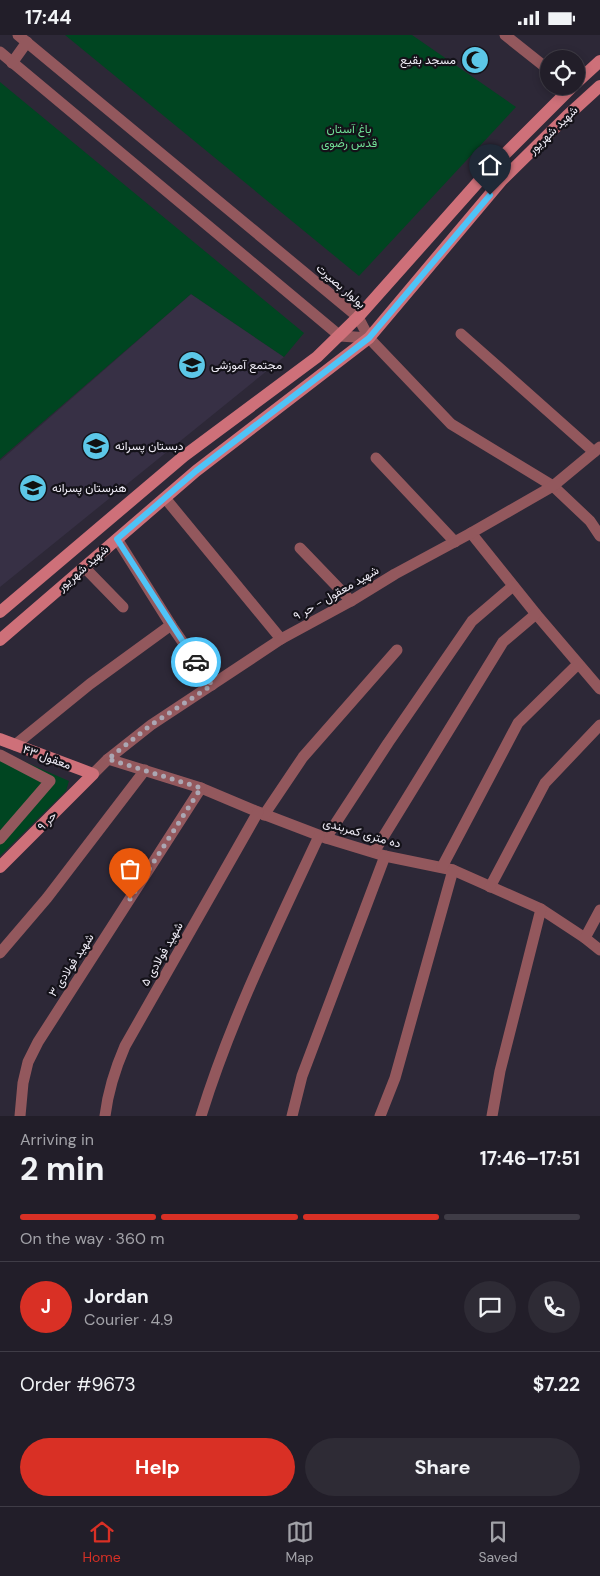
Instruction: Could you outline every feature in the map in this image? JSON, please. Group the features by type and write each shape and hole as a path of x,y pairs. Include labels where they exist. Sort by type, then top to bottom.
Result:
{"street":[{"path":"505,35 520,40 540,61"},
{"path":"12,63 23,39"},
{"name":"بولوار بصیرت","path":"23,39 358,317 369,338 451,424 553,486 590,521 600,536"},
{"path":"0,52 340,336 369,338"},
{"name":"شهید شهریور","path":"585,75 600,61"},
{"name":"شهید شهریور","path":"0,640 196,471 369,338 502,180 600,86"},
{"name":"شهید شهریور","path":"0,612 184,456 317,357 340,336 487,172 564,95"},
{"path":"461,334 597,450"},
{"name":"شهید معقول - حر ۹","path":"93,774 108,759 151,725 281,639 553,486 597,450"},
{"path":"376,458 454,542"},
{"path":"165,498 281,639"},
{"path":"471,533 536,614 600,689"},
{"path":"117,539 171,625 212,685"},
{"path":"300,548 351,601"},
{"path":"84,567 122,607"},
{"path":"201,1116 210,1085 259,964 322,837 472,621 513,586"},
{"path":"292,1116 302,1076 380,854 503,642 536,614"},
{"path":"15,745 90,684 171,625"},
{"name":"شهید فولادی ۵","path":"105,1116 107,1097 125,1046 261,813 303,757 397,649"},
{"path":"380,1116 395,1078 447,869 518,723 578,664"},
{"path":"490,887 545,783 600,725"},
{"name":"معقول ۴۳","path":"0,739 93,774"},
{"path":"0,755 50,781 2,832"},
{"name":"ده متری کمربندی","path":"108,759 201,788 322,837 380,854 447,869 541,909 600,950"},
{"path":"0,953 46,898 145,770"},
{"name":"حر ۹","path":"0,867 93,774"},
{"name":"شهید فولادی ۳","path":"20,1116 28,1063 38,1042 201,788"},
{"path":"492,1116 500,1071 541,909"},
{"path":"585,938 600,910"}],"shaded area":[{"path":"191,294 284,357 0,587 0,461"}],"green space":[{"name":"باغ آستان قدس رضوی","path":"65,35 412,35 516,107 359,276"},
{"path":"0,82 304,333 284,357 191,294 0,459"},
{"path":"0,751 69,781 66,791 0,856"}],"way so far":[{"path":"130,899 201,788 108,759 151,725 212,685 196,662"}],"place":[{"name":"مسجد بقیع","path":"475,60"},
{"name":"مجتمع آموزشی","path":"192,365"},
{"name":"دبستان پسرانه","path":"96,446"},
{"name":"هنرستان پسرانه","path":"33,488"}],"route":[{"path":"196,662 117,539 196,471 369,338 415,286 490,195"}]}
